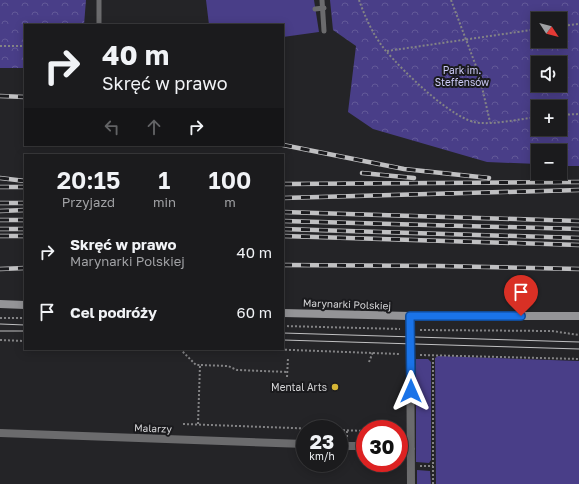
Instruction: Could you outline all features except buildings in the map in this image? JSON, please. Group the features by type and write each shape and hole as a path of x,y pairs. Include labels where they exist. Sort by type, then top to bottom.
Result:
{"main road":[{"path":"0,304 24,305"},
{"name":"Marynarki Polskiej","path":"284,312 410,316 579,316"}],"street":[{"path":"410,316 411,484"},
{"name":"Malarzy","path":"0,433 296,444"}],"lane":[{"path":"99,0 99,24"},
{"path":"322,0 324,8 324,31"},
{"path":"315,9 324,8"}],"path":[{"path":"359,0 371,28 386,51 439,103 461,117 479,123 531,118"},
{"path":"360,4 364,0"},
{"path":"451,0 464,38 479,74 490,122"},
{"path":"567,25 579,24"},
{"path":"386,51 464,38 531,30"},
{"path":"0,46 24,46"},
{"path":"567,115 579,114"},
{"path":"0,318 24,318"},
{"path":"284,326 411,330 552,331 579,335"},
{"path":"0,340 24,341"},
{"path":"181,350 196,364 200,365 228,366 237,370 288,372"},
{"path":"284,350 404,354"},
{"path":"369,362 373,352"},
{"path":"417,354 579,359"},
{"path":"433,355 433,484"},
{"path":"287,377 288,358"},
{"path":"198,424 200,365"},
{"path":"184,424 296,428"}],"green space":[{"path":"0,0 86,0 84,24 24,24 24,68 0,68"},
{"path":"206,0 314,0 319,32 284,37 284,24 209,24"},
{"name":"Park im. Steffensów","path":"330,0 579,0 579,166 567,166 567,144 531,144 531,164 487,162 373,129 348,112 356,46 333,30"},
{"path":"438,356 579,361 579,484 436,484 435,358"},
{"path":"416,359 428,359 431,362 431,460 429,463 416,462"},
{"path":"417,470 430,471 431,484 417,484"}],"tram line":[{"path":"0,324 24,325"},
{"path":"0,331 24,331"},
{"path":"284,333 579,342"},
{"path":"284,340 579,349"}],"railway":[{"path":"0,96 24,97"},
{"path":"284,145 404,169 489,178"},
{"path":"362,173 414,178"},
{"path":"0,178 24,181"},
{"path":"284,184 579,182"},
{"path":"0,187 24,187"},
{"path":"284,198 579,190"},
{"path":"0,203 24,203"},
{"path":"0,211 24,210"},
{"path":"284,212 579,221"},
{"path":"0,220 24,220"},
{"path":"284,221 579,229"},
{"path":"0,229 24,229"},
{"path":"284,229 579,238"},
{"path":"0,236 24,236"},
{"path":"284,236 579,245"},
{"path":"284,265 579,269"},
{"path":"0,269 24,268"}],"place":[{"name":"Mental Arts","path":"335,387"}],"route":[{"path":"411,391 410,316 521,316"}]}
